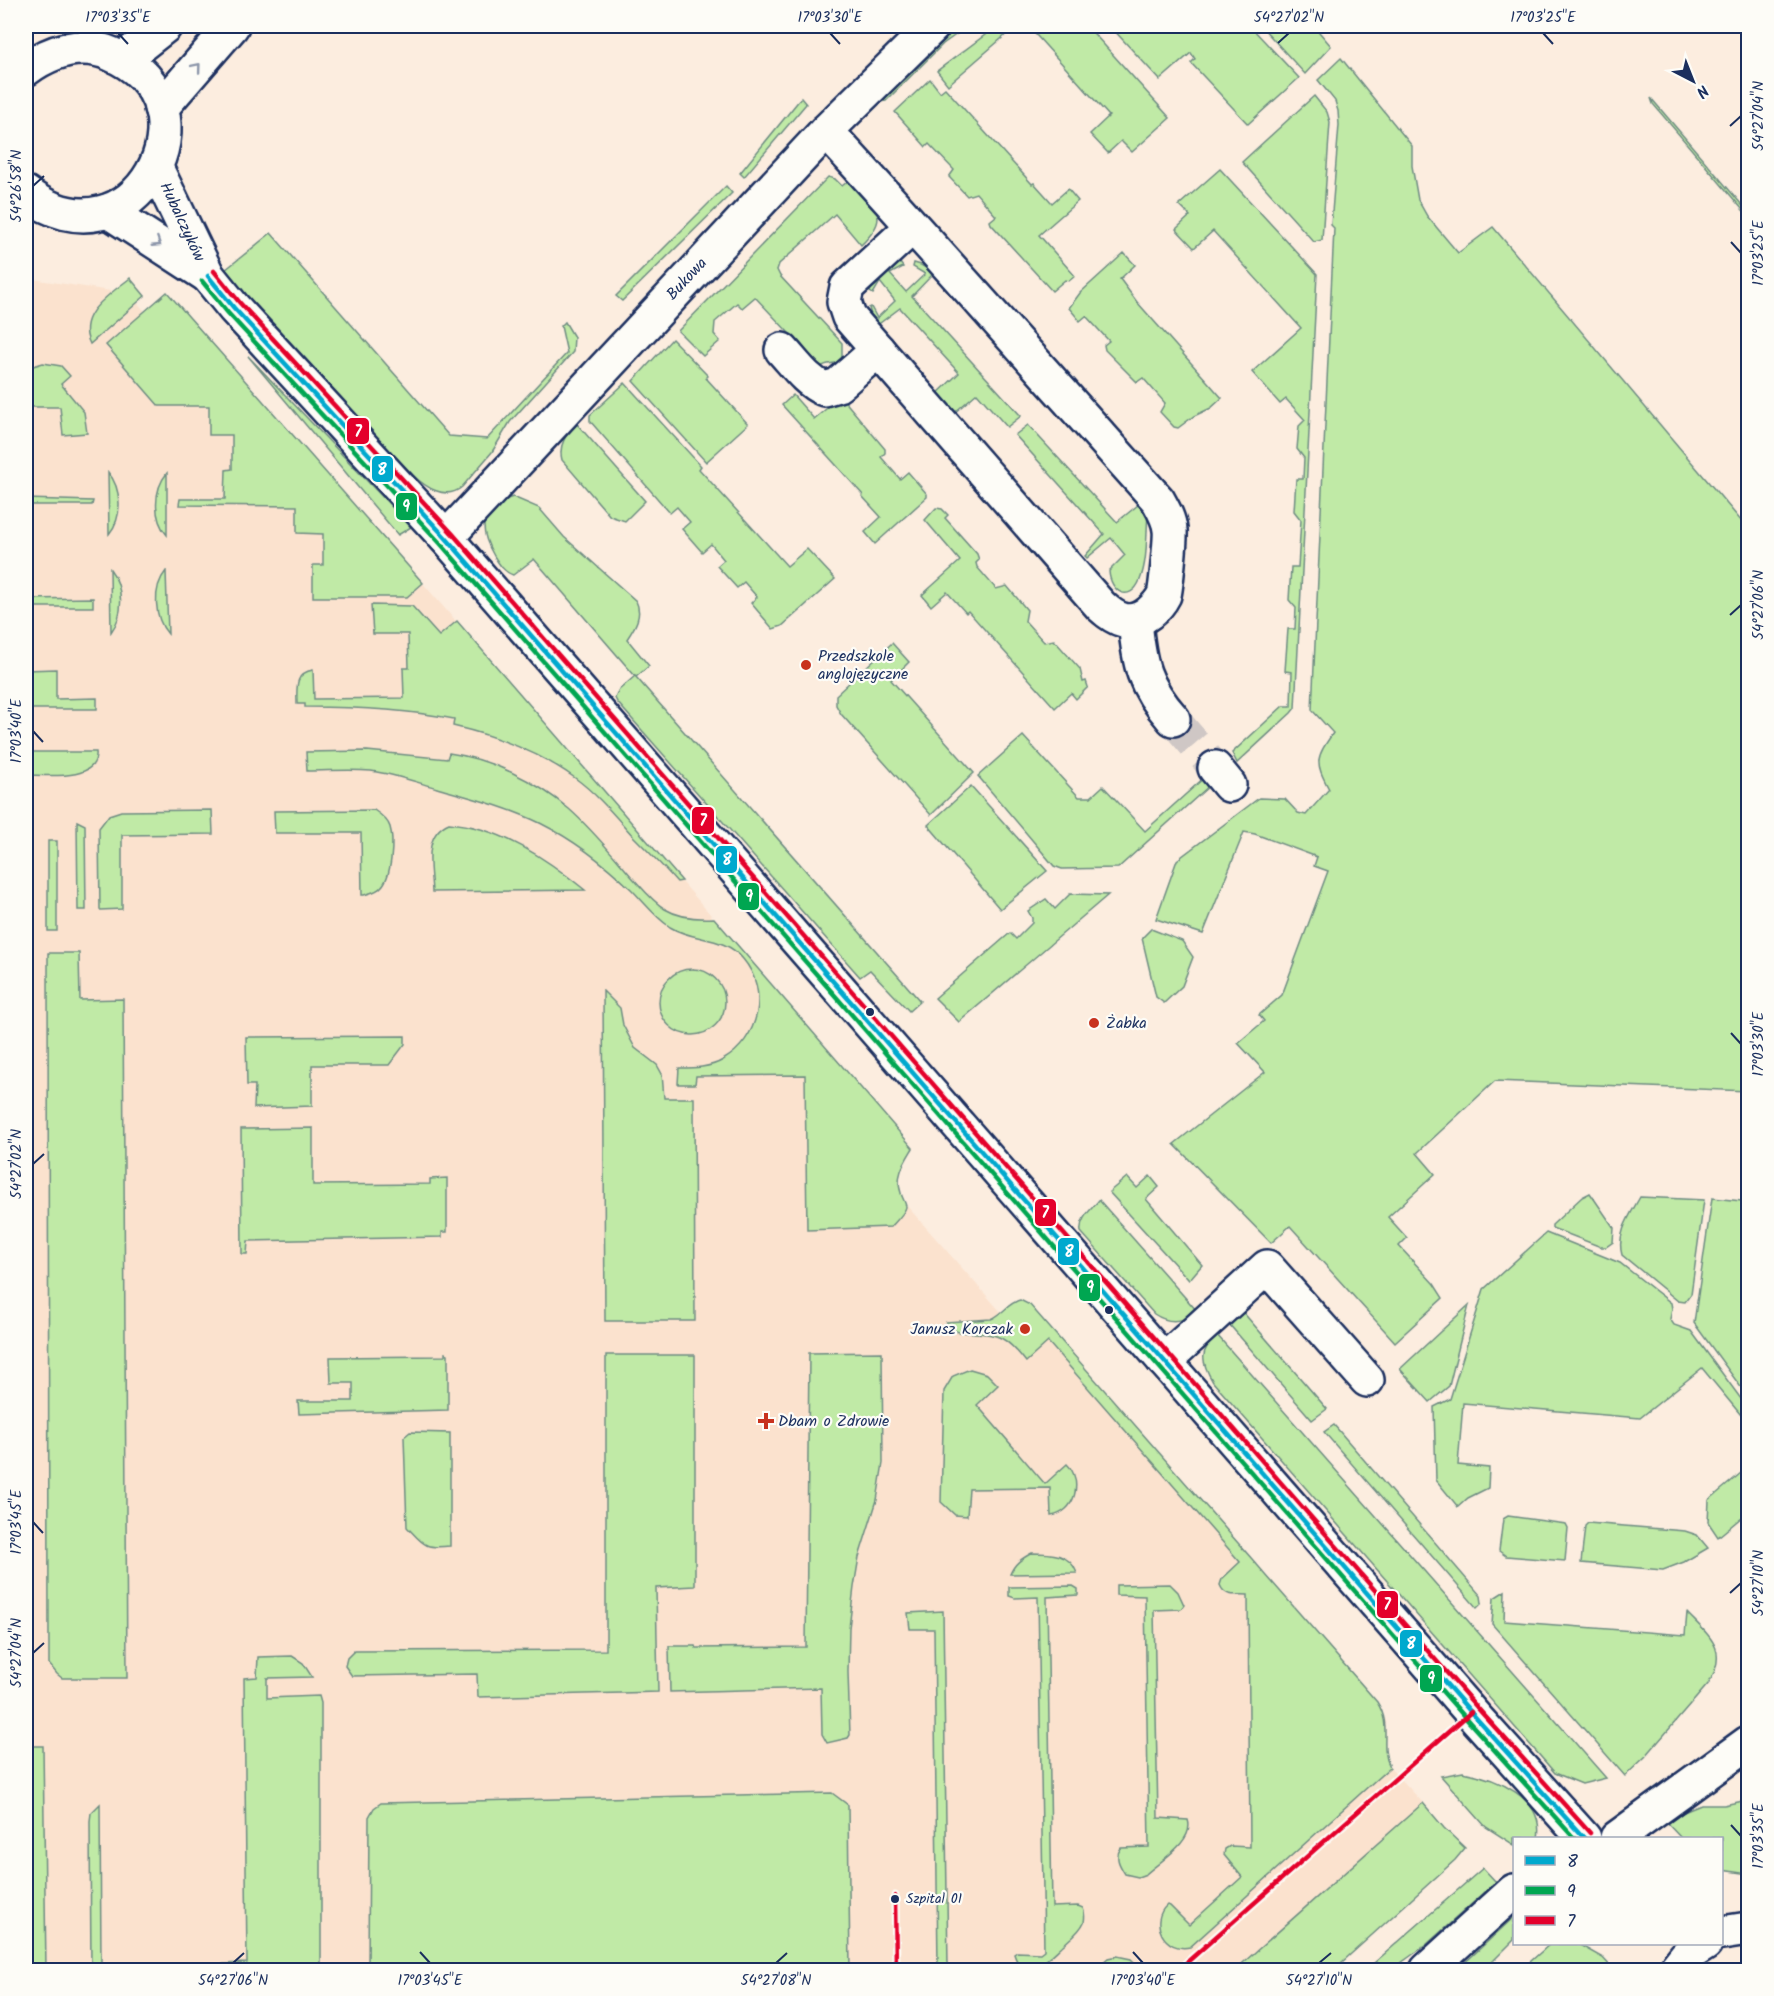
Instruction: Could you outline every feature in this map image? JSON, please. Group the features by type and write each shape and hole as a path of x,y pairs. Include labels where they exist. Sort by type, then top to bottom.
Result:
{"street":[{"path":"123,59 165,26"},
{"path":"161,108 232,26"},
{"name":"Bukowa","path":"446,538 826,131 933,26"},
{"path":"31,57 82,48 104,51 123,59 140,72 153,89 161,108 165,128 163,148 156,168 144,186 128,201 108,211 88,215 68,214 31,206"},
{"path":"826,131 1158,500 1165,511 1170,530 1164,595 1155,608 1135,621 1125,622 1111,615 1101,606 849,316 844,302 847,288 912,227"},
{"name":"Hubalczyków","path":"156,168 208,276 234,308 446,538 1579,1837"},
{"name":"Hubalczyków","path":"108,211 208,276"},
{"path":"782,350 815,385 825,389 838,385 878,350"},
{"path":"1135,621 1139,659 1145,680 1173,719"},
{"path":"1164,1360 1267,1267 1368,1380"},
{"path":"1620,1837 1749,1743"},
{"path":"1427,1971 1513,1894"},
{"path":"1723,1933 1749,1929"}],"shaded area":[{"path":"26,278 130,294 363,564 388,543 913,1148 902,1166 898,1185 906,1205 1001,1312 1020,1300 1030,1305 1377,1703 1386,1721 1385,1758 1390,1767 1423,1803 1235,1970 26,1970"}],"green space":[{"path":"959,26 968,26 943,44 886,101 878,102 936,44"},
{"path":"997,26 1016,26 948,85 937,71"},
{"path":"1028,26 1087,26 1170,118 1132,152 1121,141 1108,153 1090,134 1109,116"},
{"path":"1110,26 1250,26 1299,78 1248,124 1191,63 1195,59 1191,53 1160,80"},
{"path":"1261,26 1314,26 1331,46 1305,74"},
{"path":"1341,58 1412,146 1412,166 1418,200 1427,216 1458,253 1493,227 1748,529 1748,1091 1495,1081 1417,1153 1435,1174 1388,1217 1407,1238 1399,1246 1434,1284 1443,1298 1395,1342 1290,1226 1271,1243 1174,1144 1265,1072 1238,1043 1264,1021 1259,1015 1282,995 1328,871 1314,866 1317,857 1244,832 1203,934 1156,919 1177,860 1259,798 1285,799 1298,813 1306,815 1329,789 1321,772 1319,760 1323,748 1333,733 1312,710 1334,228 1331,225 1339,125 1335,101 1318,80"},
{"path":"930,79 940,92 945,88 1052,203 1068,189 1078,201 1039,235 1075,276 1069,281 1065,280 1052,291 991,224 990,221 996,216 976,193 967,196 949,177 954,170 929,144 926,147 895,112"},
{"path":"1314,96 1327,112 1330,122 1322,240 1314,242 1242,162"},
{"path":"801,98 806,104 744,177 740,173"},
{"path":"1651,98 1748,212 1748,216 1653,104"},
{"path":"1220,169 1317,274 1295,708 1237,763 1232,753 1283,706 1291,706 1292,672 1285,671 1288,629 1295,629 1296,608 1289,600 1291,567 1298,567 1301,520 1294,511 1296,479 1303,479 1304,458 1297,449 1299,426 1305,420 1286,399 1280,404 1252,372 1301,328 1213,231 1194,248 1176,229 1190,216 1179,205"},
{"path":"828,177 835,179 842,186 848,181 872,205 878,218 876,225 861,245 835,214 779,264 777,270 842,343 842,360 821,367 755,297 742,308 737,303 715,322 714,334 720,341 703,356 678,331"},
{"path":"726,186 732,193 622,301 616,296"},
{"path":"271,233 449,436 487,439 567,353 561,326 565,322 574,337 573,352 510,422 492,452 462,487 449,493 436,491 413,475 220,274"},
{"path":"1124,253 1135,265 1120,279 1137,302 1222,398 1211,408 1194,416 1178,428 1174,427 1160,412 1165,403 1143,378 1137,382 1105,350 1104,345 1109,341 1086,316 1080,321 1069,308 1080,293"},
{"path":"900,263 903,267 890,274 906,292 925,274 913,267 914,263 934,273 912,296 1021,416 1007,427 977,393 953,414 936,395 959,373 900,308 876,326 873,322 869,308 871,307 877,318 895,301 880,282 873,294 870,292 874,281 881,273"},
{"path":"130,278 145,296 90,344 87,323 91,314 105,298"},
{"path":"167,292 423,583 407,597 313,597 313,565 323,565 323,534 297,533 297,506 179,505 180,499 225,499 226,470 232,469 232,435 209,435 209,406 159,406 106,345"},
{"path":"672,339 708,376 706,378 748,424 706,462 633,381"},
{"path":"248,356 411,527 398,535"},
{"path":"43,363 61,366 70,376 61,384 84,412 87,433 63,435 60,407 26,407 26,371 30,367"},
{"path":"625,383 701,466 699,469 787,566 807,549 835,579 782,626 773,629 751,603 757,597 744,582 737,588 717,566 724,560 711,544 702,552 682,529 690,522 677,507 670,513 590,421 590,415"},
{"path":"793,395 814,419 838,399 843,399 885,449 881,457 900,479 908,472 927,494 927,497 875,544 865,532 881,517 782,405"},
{"path":"577,424 645,501 625,521 610,516 562,460 561,449 564,440"},
{"path":"1028,425 1117,522 1138,505 1142,506 1148,514 1144,564 1140,580 1131,592 1121,592 1113,585 1110,578 1109,571 1125,555 1111,538 1087,558 1085,556 1104,534 1015,435"},
{"path":"108,472 116,486 119,503 117,520 109,534"},
{"path":"167,473 167,535 159,521 156,504 159,488"},
{"path":"513,497 539,508 564,537 636,601 638,616 627,639 649,666 636,677 920,1001 909,1011 870,970 860,977 617,702 615,698 619,690 635,676 534,559 513,575 500,565 485,536 485,520 493,506"},
{"path":"26,499 93,501 92,505 26,505"},
{"path":"936,508 942,509 948,515 945,518 977,554 979,560 976,563 977,567 996,589 1007,586 1027,610 1025,621 1044,642 1054,640 1080,669 1083,682 1086,681 1088,687 1076,699 1071,693 1055,708 968,611 966,613 947,592 931,606 922,595 960,561 925,520"},
{"path":"110,569 118,584 121,601 118,618 111,632"},
{"path":"166,571 168,634 160,620 156,603 158,586"},
{"path":"93,598 93,607 26,607 26,599"},
{"path":"371,605 412,606 439,636 457,621 682,881 677,882 583,784 547,760 532,753 501,740 453,726 454,719 399,711 305,707 305,704 297,704 298,682 302,674 313,670 314,699 404,698 403,668 409,668 408,634 373,634"},
{"path":"892,643 909,662 891,680 974,773 931,815 841,714 836,705 836,695"},
{"path":"56,669 56,699 97,698 97,709 26,709 26,670"},
{"path":"1023,736 1079,797 1091,797 1103,786 1145,831 1206,776 1210,785 1118,868 1062,869 1054,866 978,776"},
{"path":"367,751 447,759 449,753 481,760 512,773 542,789 569,809 594,833 643,890 660,906 683,916 714,918 913,1148 900,1175 899,1187 906,1207 900,1217 891,1227 807,1230 805,1075 696,1076 695,1084 678,1084 679,1068 696,1068 718,1063 735,1051 745,1040 752,1027 757,1014 756,985 743,959 735,951 718,942 679,932 670,927 599,861 576,844 528,817 489,803 388,774 363,770 307,771 306,752"},
{"path":"26,752 96,752 95,762 89,768 69,775 57,776 26,775"},
{"path":"971,786 1047,871 1000,909 928,825"},
{"path":"212,810 213,834 122,835 122,909 100,910 99,828 109,815 121,811"},
{"path":"374,810 386,820 390,827 391,858 385,882 378,890 364,895 362,895 361,833 275,833 274,811"},
{"path":"77,821 85,825 86,910 78,910"},
{"path":"449,823 486,831 522,846 585,890 432,892 431,844 440,828"},
{"path":"48,841 57,841 57,931 48,931"},
{"path":"1070,894 1108,895 959,1022 935,998 1010,933 1016,939 1032,923 1028,911 1046,899 1055,909"},
{"path":"1151,929 1182,941 1193,957 1182,986 1164,1003 1156,997 1142,938"},
{"path":"48,953 79,953 80,1000 123,999 127,1678 62,1678 49,1664"},
{"path":"685,969 699,969 711,974 720,983 725,1002 723,1015 716,1026 699,1035 685,1035 673,1030 664,1021 659,1009 659,995 664,983 673,974"},
{"path":"603,991 620,1008 623,1025 635,1048 657,1065 662,1074 664,1098 694,1098 695,1321 605,1321"},
{"path":"405,1036 405,1044 389,1065 312,1065 312,1106 254,1108 255,1085 247,1085 246,1037"},
{"path":"313,1128 313,1185 430,1184 430,1179 447,1178 447,1232 442,1232 442,1237 248,1241 247,1254 242,1254 241,1129"},
{"path":"1150,1176 1159,1187 1146,1199 1202,1265 1189,1280 1109,1192 1127,1177 1137,1188"},
{"path":"1590,1193 1614,1228 1613,1242 1606,1247 1552,1228 1552,1225 1582,1197"},
{"path":"1640,1197 1704,1200 1691,1294 1685,1302 1678,1301 1622,1255 1622,1232"},
{"path":"1712,1198 1742,1201 1748,1204 1748,1397 1694,1323"},
{"path":"1099,1200 1197,1311 1176,1321 1154,1314 1081,1232 1084,1218"},
{"path":"1546,1233 1620,1263 1671,1303 1670,1319 1674,1325 1691,1331 1747,1407 1748,1417 1741,1415 1702,1368 1640,1418 1463,1403 1458,1465 1489,1468 1488,1488 1468,1498 1458,1507 1436,1480 1434,1407 1450,1399 1484,1289"},
{"path":"1020,1300 1030,1305 1377,1702 1382,1711 1385,1751 1390,1767 1190,1947 1181,1948 1173,1945 1162,1935 1159,1920 1162,1912 1167,1905 1170,1906 1189,1925 1242,1877 1224,1855 1225,1849 1230,1846 1250,1847 1248,1595 1228,1594 1220,1585 1222,1579 1240,1562 1048,1342 1026,1362 1011,1345 1001,1338 994,1335 956,1331 944,1326 946,1322 991,1319"},
{"path":"1469,1305 1449,1386 1430,1402 1400,1369"},
{"path":"1241,1310 1327,1409 1312,1420 1228,1323"},
{"path":"1217,1335 1606,1778 1582,1784 1555,1773 1213,1382 1204,1363 1204,1357 1207,1346"},
{"path":"882,1352 883,1463 877,1500 859,1557 849,1628 850,1735 848,1738 827,1743 822,1734 821,1688 670,1692 669,1646 696,1646 696,1648 806,1647 809,1353"},
{"path":"445,1353 448,1354 448,1410 299,1414 298,1401 353,1401 353,1383 331,1383 330,1357 445,1356"},
{"path":"606,1355 695,1355 695,1586 656,1588 658,1692 478,1697 477,1674 352,1676 345,1666 347,1658 354,1651 606,1650"},
{"path":"970,1369 987,1374 998,1385 977,1405 1045,1484 1067,1464 1072,1471 1076,1487 1074,1495 1071,1503 1059,1514 1051,1516 1050,1488 969,1489 967,1516 955,1515 941,1502 944,1391 953,1376"},
{"path":"1334,1425 1481,1596 1482,1603 1477,1608 1324,1432"},
{"path":"410,1432 450,1433 450,1546 429,1546 407,1527 404,1437"},
{"path":"1748,1467 1748,1512 1718,1537 1708,1522 1709,1500"},
{"path":"1508,1516 1566,1524 1568,1528 1565,1561 1506,1556 1499,1551 1503,1519"},
{"path":"1588,1523 1685,1531 1697,1535 1708,1548 1684,1562 1663,1570 1581,1563 1585,1526"},
{"path":"1032,1553 1052,1554 1064,1558 1070,1561 1077,1573 1010,1574 1019,1562"},
{"path":"1170,1584 1178,1592 1184,1605 1181,1609 1154,1610 1158,1818 1188,1820 1189,1828 1175,1850 1146,1874 1138,1877 1125,1874 1118,1858 1121,1848 1149,1847 1145,1596 1116,1595 1116,1585"},
{"path":"1073,1586 1078,1589 1078,1595 1047,1597 1052,1907 1078,1906 1083,1908 1085,1918 1074,1936 1037,1967 1030,1969 1018,1963 1014,1954 1017,1952 1040,1953 1044,1950 1038,1597 1009,1596 1009,1587"},
{"path":"1505,1591 1504,1621 1685,1635 1687,1613 1714,1644 1717,1652 1715,1671 1709,1683 1645,1757 1625,1776 1492,1624 1494,1598"},
{"path":"943,1611 948,1967 973,1967 976,1970 917,1970 938,1967 934,1629 910,1629 908,1613"},
{"path":"292,1656 303,1663 312,1677 267,1678 267,1698 319,1696 321,1703 321,1970 223,1970 223,1964 247,1963 244,1678 257,1677 258,1657"},
{"path":"26,1746 43,1746 46,1970 26,1970"},
{"path":"1463,1772 1489,1779 1515,1792 1534,1811 1538,1824 1538,1837 1513,1837 1513,1844 1486,1827 1441,1776"},
{"path":"832,1793 848,1805 850,1970 368,1970 369,1817 374,1808 381,1803"},
{"path":"1748,1800 1748,1874 1723,1870 1723,1837 1680,1837 1664,1820 1701,1805 1724,1805"},
{"path":"1423,1803 1465,1848 1455,1860 1341,1963 1332,1970 1235,1970"},
{"path":"100,1804 101,1964 111,1964 111,1970 91,1970 90,1821 91,1813"},
{"path":"1483,1868 1496,1882 1426,1945 1391,1970 1366,1970"},
{"path":"1513,1918 1513,1941 1484,1970 1457,1970"},
{"path":"1549,1945 1580,1945 1603,1958 1614,1970 1521,1970"},
{"path":"1117,1956 1131,1959 1142,1970 1109,1970 1102,1963 1108,1958"}],"tunnel":[{"path":"1173,719 1215,768"}],"transit line":[{"name":"7","path":"214,271 240,303 452,533 1482,1713 1590,1833"},
{"name":"8","path":"208,276 234,308 446,538 1476,1718 1583,1837"},
{"name":"9","path":"202,281 228,313 440,543 1470,1723 1573,1837"},
{"name":"7","path":"1185,1964 1471,1712"},
{"name":"7","path":"895,1896 896,1970"}],"place":[{"name":"Przedszkole anglojęzyczne","path":"806,665"},
{"name":"Żabka","path":"1094,1023"},
{"name":"Janusz Korczak","path":"1025,1329"},
{"name":"Dbam o Zdrowie","path":"766,1421"},
{"name":"Szpital 01","path":"895,1899"}]}
